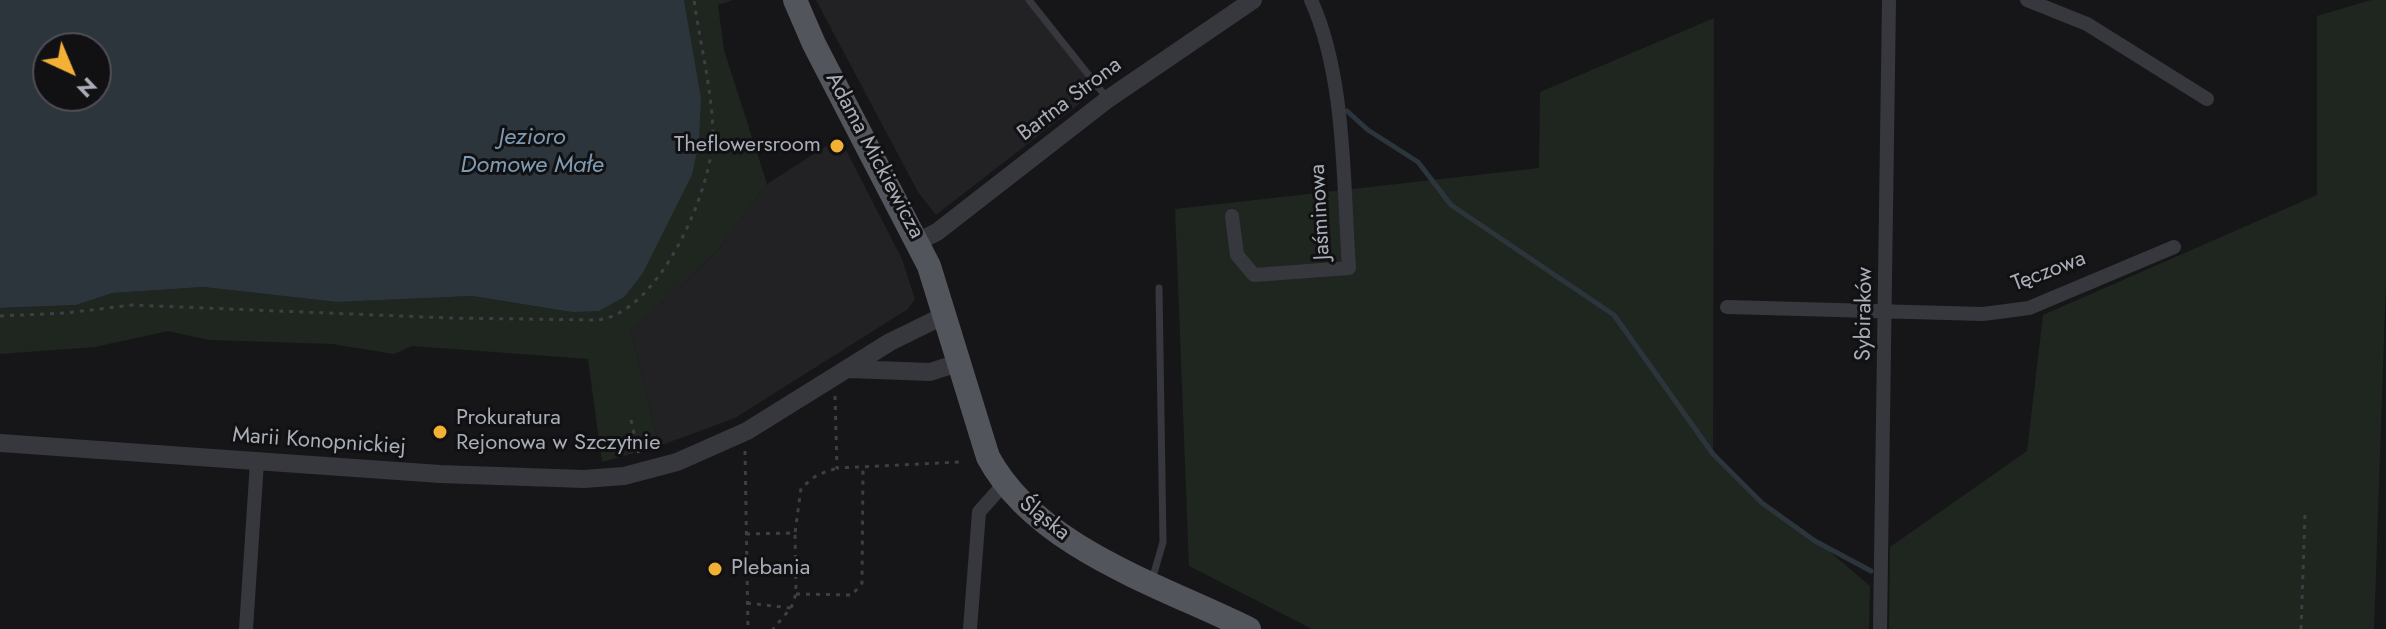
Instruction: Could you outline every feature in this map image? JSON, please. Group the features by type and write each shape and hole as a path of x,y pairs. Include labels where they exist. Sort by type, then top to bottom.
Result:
{"main road":[{"name":"Adama Mickiewicza","path":"795,0 814,44 919,241 943,316"},
{"name":"Śląska","path":"943,316 988,457 1003,485 1039,521 1089,552 1249,629"}],"street":[{"name":"Bartna Strona","path":"919,241 937,232 1108,99 1253,0"},
{"name":"Jaśminowa","path":"1232,216 1237,255 1254,275 1349,268 1335,90 1325,29 1311,0"},
{"name":"Sybiraków","path":"1880,629 1887,311 1889,0"},
{"path":"2027,0 2087,24 2207,99"},
{"name":"Tęczowa","path":"1727,307 1983,314 2029,308 2174,247"},
{"name":"Marii Konopnickiej","path":"0,443 440,474 584,479 624,476 705,451 747,431 890,342 943,316"},
{"path":"849,369 930,372 958,363"},
{"path":"246,629 257,462"},
{"path":"970,629 979,512 1003,485"}],"lane":[{"path":"1029,0 1108,99"},
{"path":"1151,582 1163,542 1159,288"}],"path":[{"path":"0,316 132,305 449,318 597,320 616,316 648,289 671,256 706,180 713,131 694,0"},
{"path":"835,393 837,468"},
{"path":"631,420 638,453"},
{"path":"745,448 748,629"},
{"path":"773,629 791,608 796,594 795,533 801,488 817,475 837,468 960,462"},
{"path":"796,594 852,595 862,583 863,467"},
{"path":"2301,629 2305,514"},
{"path":"746,534 795,533"},
{"path":"747,603 791,608"}],"shaded area":[{"path":"684,0 733,0 718,5 724,50 767,184 718,250 631,332 659,446 602,462 588,359 412,346 394,354 332,344 209,340 168,331 95,347 0,354 0,308 76,305 113,293 203,287 337,302 472,296 572,312 643,273 692,175 701,97"},
{"path":"816,0 1026,0 1101,87 936,215 918,192"},
{"path":"2371,0 2386,0 2386,280 2374,629 1889,629 1890,547 2027,451 2043,315 2317,195 2317,16"},
{"path":"1714,18 1713,454 1762,503 1828,550 1870,586 1869,629 1312,629 1189,566 1175,209 1539,168 1540,92"},
{"path":"828,145 834,156 846,150 902,259 915,299 908,309 735,418 659,446 631,332 718,250 767,184"}],"water":[{"name":"Jezioro Domowe Małe","path":"0,0 684,0 701,97 699,142 692,175 643,273 624,297 599,311 572,312 472,296 337,302 203,287 113,293 76,305 0,308"}],"waterway":[{"path":"1347,111 1368,130 1418,162 1451,205 1614,315 1713,454 1762,503 1815,541 1871,571"}],"place":[{"name":"Theflowersroom","path":"837,146"},
{"name":"Prokuratura Rejonowa w Szczytnie","path":"440,432"},
{"name":"Plebania","path":"715,569"}]}
